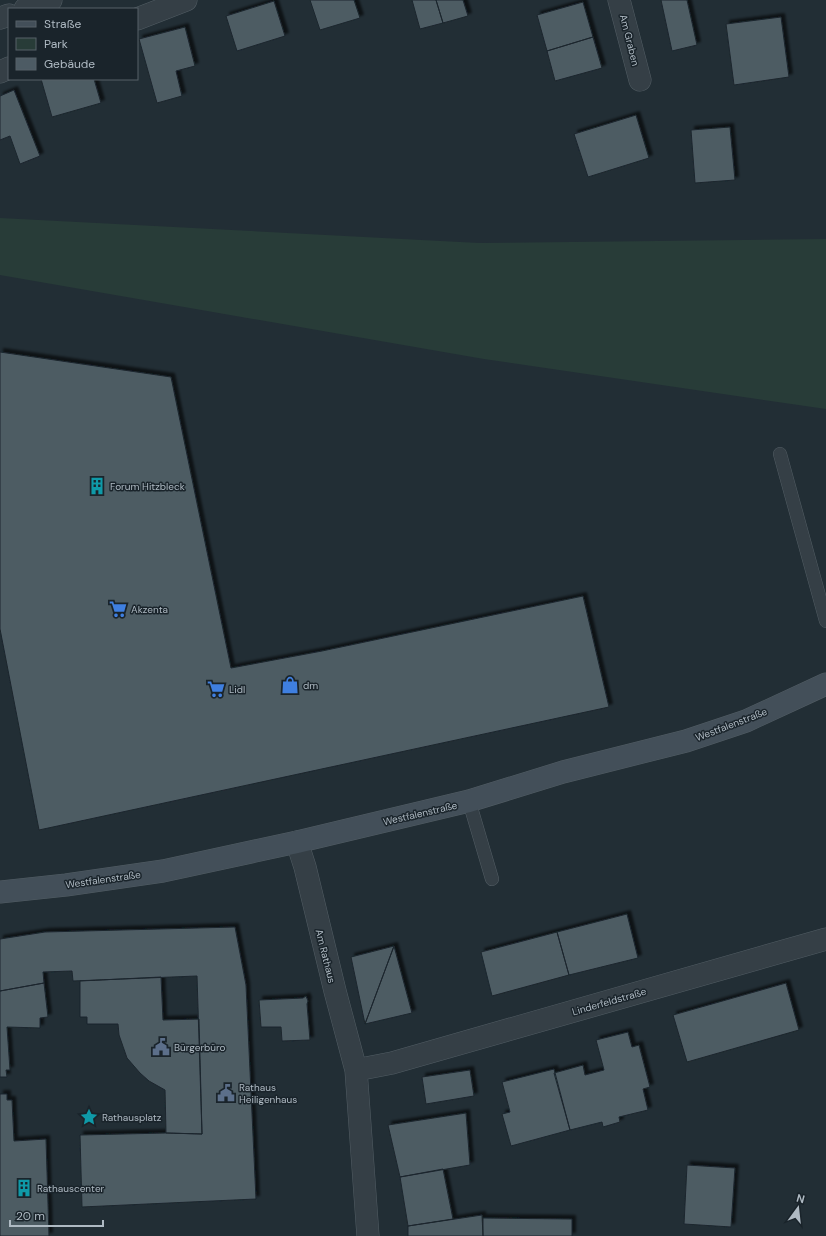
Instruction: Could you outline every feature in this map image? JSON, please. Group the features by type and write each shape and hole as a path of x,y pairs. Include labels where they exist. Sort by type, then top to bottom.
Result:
{"street":[{"path":"28,8 51,0"},
{"path":"138,19 186,0"},
{"name":"Am Graben","path":"619,0 640,80"},
{"name":"Westfalenstraße","path":"0,892 66,885 163,871 297,842 469,801 563,772 686,741 746,721 826,684"},
{"name":"Am Rathaus","path":"297,842 305,867 356,1070 368,1236"},
{"name":"Linderfeldstraße","path":"356,1070 392,1063 826,939"}],"lane":[{"path":"780,454 826,621"},
{"path":"469,801 492,879"}],"green space":[{"path":"0,218 479,243 826,239 826,409 484,359 0,275"}],"building":[{"path":"310,0 354,0 360,18 320,30"},
{"path":"412,0 436,0 443,23 420,29"},
{"path":"436,0 463,0 468,16 443,23"},
{"path":"661,0 687,0 697,45 672,51"},
{"path":"274,1 285,36 237,51 226,16"},
{"path":"583,2 593,37 547,51 537,15"},
{"path":"781,17 789,77 734,85 726,24"},
{"path":"185,27 195,66 176,71 182,96 157,103 139,39"},
{"path":"593,37 602,68 555,81 547,51"},
{"path":"41,80 94,80 101,103 52,117"},
{"path":"14,90 40,156 20,164 10,136 0,140 0,96"},
{"path":"636,115 649,158 588,177 574,134"},
{"path":"730,127 735,180 695,183 691,130"},
{"name":"Forum Hitzbleck","path":"0,352 171,377 231,668 322,651 583,596 609,707 39,830 0,629"},
{"path":"627,914 638,958 569,975 557,932"},
{"name":"Rathaus Heiligenhaus","path":"235,927 246,985 256,1199 82,1207 80,1135 166,1133 202,1134 197,976 73,981 72,971 43,972 44,983 0,991 0,939 45,932"},
{"path":"557,932 569,975 492,996 481,952"},
{"path":"394,946 412,1013 365,1024"},
{"path":"394,946 365,1024 351,957"},
{"name":"Bürgerbüro","path":"161,977 163,1020 199,1019 202,1134 166,1133 165,1090 149,1081 127,1058 119,1035 118,1024 87,1024 87,1017 80,1017 80,981"},
{"path":"44,983 48,1017 40,1018 40,1028 7,1027 10,1070 6,1070 7,1077 0,1077 0,991"},
{"path":"786,983 799,1030 687,1062 673,1015"},
{"path":"306,996 308,1001 310,1040 282,1041 281,1027 261,1027 259,1000 303,998"},
{"path":"628,1032 632,1047 639,1045 650,1087 643,1089 648,1110 619,1117 620,1122 603,1127 602,1122 570,1130 554,1073 583,1065 585,1075 604,1070 596,1040"},
{"path":"554,1069 570,1130 511,1146 502,1114 510,1112 502,1082"},
{"path":"470,1070 474,1096 426,1104 422,1077"},
{"name":"Rathauscenter","path":"0,1094 7,1094 7,1100 12,1100 14,1141 46,1139 49,1236 0,1236"},
{"path":"466,1113 470,1165 400,1177 388,1125"},
{"path":"687,1165 735,1168 731,1227 684,1224"},
{"path":"443,1169 453,1219 408,1226 400,1177"},
{"path":"482,1215 483,1236 408,1236 408,1226"},
{"path":"483,1218 572,1219 572,1236 483,1236"}],"place":[{"name":"Forum Hitzbleck","path":"97,486"},
{"name":"Akzenta","path":"118,609"},
{"name":"dm","path":"290,685"},
{"name":"Lidl","path":"216,689"},
{"name":"Bürgerbüro","path":"161,1047"},
{"name":"Rathaus Heiligenhaus","path":"226,1093"},
{"name":"Rathausplatz","path":"89,1117"},
{"name":"Rathauscenter","path":"24,1188"}]}
